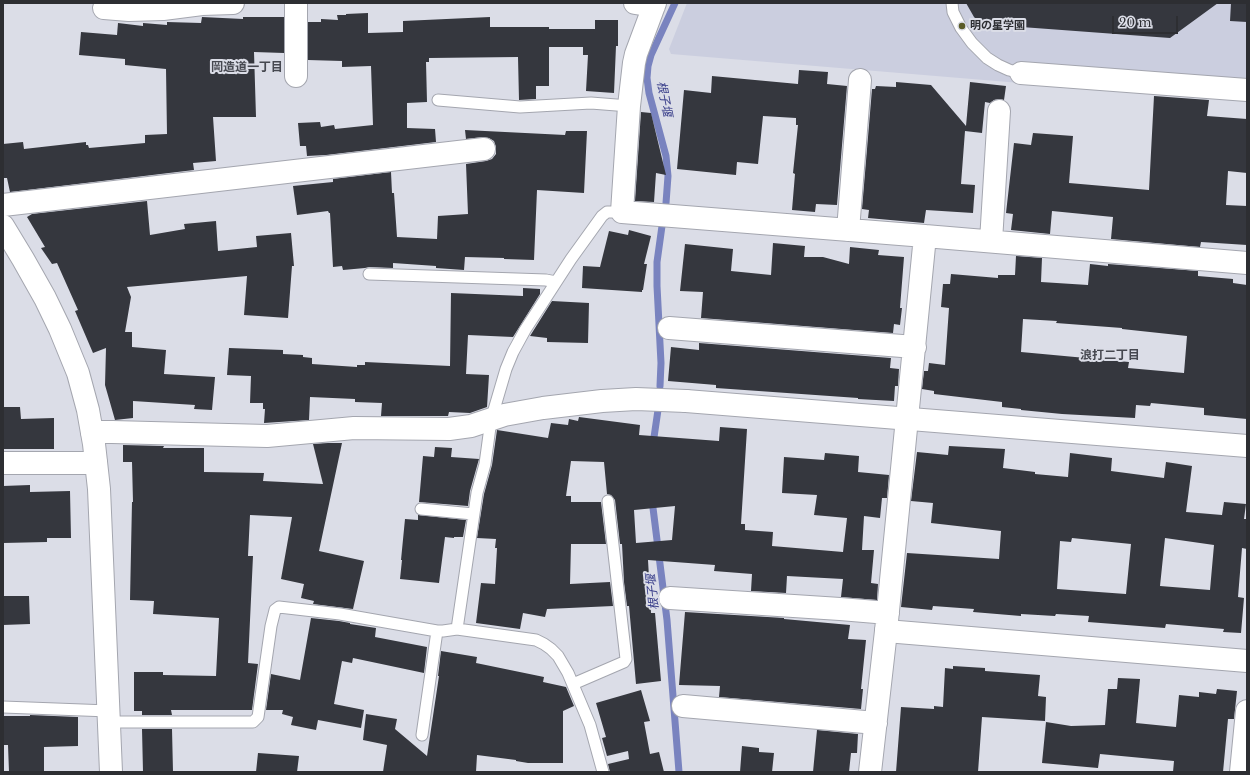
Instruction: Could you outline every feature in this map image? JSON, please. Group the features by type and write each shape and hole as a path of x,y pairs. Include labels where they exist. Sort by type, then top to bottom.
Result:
{"street":[{"path":"104,8 129,10 163,9 202,4 233,3"},
{"path":"296,3 296,76"},
{"path":"648,4 634,63 629,106 622,212 1247,263"},
{"path":"1021,73 1247,90"},
{"path":"848,230 860,80"},
{"path":"991,241 999,112"},
{"path":"3,205 484,150"},
{"path":"3,226 34,278 60,329 78,373 88,410 99,489 111,772"},
{"path":"870,772 908,418 925,236"},
{"path":"668,328 915,348"},
{"path":"92,432 267,436 354,428 449,428 471,426 518,412 543,408 602,401 636,399 686,401 908,418 1247,446"},
{"path":"3,463 96,463"},
{"path":"670,598 840,608 887,622 1247,660"},
{"path":"683,706 876,723"},
{"path":"1241,772 1247,711"}],"lane":[{"path":"952,3 953,12 960,28 972,44 987,58 998,65 1021,73"},
{"path":"438,100 520,107 591,103 629,106"},
{"path":"457,629 473,514 485,464 491,420 513,352 525,330 556,282 602,216 607,212 622,212"},
{"path":"369,274 546,280 556,282"},
{"path":"573,684 624,662 626,659 608,501"},
{"path":"421,509 473,514"},
{"path":"3,707 109,717 253,722 258,717 271,626 275,610 279,607 340,614 443,631 457,629 536,640 551,649 558,656 568,673 590,725 603,772"},
{"path":"422,735 436,630"}],"shaded area":[{"name":"明の星学園","path":"687,3 1247,3 1247,79 1020,83 671,54 669,49"}],"building":[{"path":"966,3 1218,3 1170,38 981,24 974,17"},
{"path":"1231,3 1247,3 1247,22 1230,21"},
{"path":"368,13 368,33 403,32 403,21 490,17 490,27 595,29 595,20 618,20 618,46 616,46 614,93 586,91 588,55 583,55 583,47 549,47 549,86 536,86 536,99 519,100 518,57 429,58 429,62 426,62 427,102 407,103 407,128 435,129 436,142 307,156 306,146 300,146 298,123 320,122 321,127 334,125 335,129 373,125 371,66 342,67 342,61 308,60 308,22 321,22 321,19 338,20 337,15"},
{"path":"202,17 243,19 243,17 284,17 284,53 254,52 256,117 213,117 216,161 193,163 194,170 10,192 7,178 3,178 3,144 23,142 24,149 86,142 86,145 88,145 89,148 145,143 145,135 167,134 166,69 125,65 125,59 79,55 81,32 117,35 118,23 143,26 143,23 167,25 167,22 201,23"},
{"path":"799,70 828,72 827,84 847,86 837,205 816,204 815,212 792,210 795,174 793,173 798,125 796,125 796,118 763,116 758,164 737,162 736,175 677,169 684,90 711,93 712,76 798,84"},
{"path":"896,82 931,85 966,126 970,82 1006,86 1004,100 994,100 990,103 985,102 982,133 965,131 961,184 975,185 973,213 926,210 924,223 868,218 869,210 862,209 872,89 875,89 876,86 896,87"},
{"path":"1154,96 1209,100 1207,116 1247,119 1247,173 1228,171 1226,205 1247,206 1247,245 1201,242 1200,247 1111,239 1113,217 1052,211 1050,234 1011,230 1013,214 1006,213 1014,143 1031,145 1033,133 1073,136 1069,183 1149,190"},
{"path":"641,112 651,113 666,175 656,173 654,202 635,201"},
{"path":"465,130 565,135 566,131 587,131 584,193 537,190 534,260 465,257 464,270 436,268 436,266 393,263 393,268 369,267 343,270 342,266 333,267 330,213 328,211 297,215 293,186 333,182 333,179 391,172 397,237 437,239 438,216 468,214 466,164 492,159 496,154 494,141 483,137 466,139"},
{"path":"147,201 150,235 185,229 184,224 216,221 218,251 257,247 256,236 291,233 294,266 292,266 288,318 244,315 247,276 127,287 131,297 125,332 132,332 132,347 166,350 164,374 215,377 212,410 194,409 195,405 133,401 133,418 115,420 105,385 106,348 93,353 75,311 78,310 57,263 52,264 41,248 45,247 27,217 32,214"},
{"path":"629,230 651,236 644,264 647,264 642,292 582,288 583,266 600,267 609,231 628,235"},
{"path":"773,243 805,246 804,257 823,257 849,264 850,247 879,250 878,255 904,257 900,325 894,324 893,333 701,318 703,292 680,291 685,244 733,249 731,271 771,275"},
{"path":"1016,256 1042,258 1041,282 1088,285 1090,264 1108,266 1108,264 1198,271 1198,276 1233,279 1233,283 1247,285 1247,419 1204,415 1204,408 1151,403 1150,406 1136,405 1135,418 1062,414 1002,407 1002,402 934,394 934,391 922,389 924,371 928,371 929,363 945,365 949,308 941,307 943,284 950,284 951,274 998,278 998,275 1015,275","holes":["1023,319 1057,321 1056,323 1122,328 1187,336 1184,373 1128,368 1129,362 1021,352"]},
{"path":"523,288 540,289 540,294 513,337 468,335 466,374 489,375 487,407 470,413 449,412 448,416 381,416 382,403 355,402 355,399 310,397 309,420 264,423 265,409 263,409 263,403 250,403 251,376 227,375 229,348 283,350 283,354 303,355 303,357 312,358 312,364 357,367 357,365 365,365 365,362 450,366 451,293 523,296"},
{"path":"552,301 589,303 588,343 547,342 547,338 530,336"},
{"path":"699,343 891,358 890,368 899,369 898,386 895,386 894,401 716,388 716,385 668,381 671,347 699,350"},
{"path":"3,407 20,407 21,419 54,418 54,449 3,449"},
{"path":"579,417 640,425 639,435 719,441 720,427 747,429 741,524 745,524 745,530 773,532 772,546 843,552 847,518 814,515 817,495 782,493 784,457 824,460 825,453 859,456 858,472 889,475 887,498 882,498 880,518 864,516 862,550 874,550 871,583 878,584 877,600 841,597 843,579 787,576 786,593 751,591 752,574 714,571 715,565 648,560 651,613 655,613 661,681 636,684 629,606 627,606 624,582 622,544 620,544 615,500 611,495 607,494 604,462 571,461 566,496 571,496 571,502 601,502 606,544 571,544 570,584 610,582 613,606 547,609 545,617 523,613 520,629 476,623 481,583 495,584 496,539 477,538 484,494 492,465 497,430 548,438 551,423 568,425 569,419 578,421","holes":["675,506 672,540 636,543 634,510"]},
{"path":"342,443 319,551 364,561 353,609 313,604 314,601 301,598 304,584 281,579 292,517 250,515 248,556 253,556 248,663 258,664 252,710 171,710 172,715 142,715 142,711 134,711 134,672 163,672 163,675 216,676 219,618 153,614 154,601 130,600 133,502 132,462 123,462 123,445 164,446 163,448 204,448 204,472 264,473 263,481 323,484 313,444"},
{"path":"949,446 1005,449 1003,468 1035,472 1035,474 1068,477 1070,453 1112,458 1111,471 1164,478 1166,462 1192,466 1186,512 1222,515 1224,502 1246,504 1244,519 1247,519 1247,549 1242,548 1238,597 1244,598 1241,633 1223,632 1224,629 1166,624 1165,628 1088,622 1089,616 1021,614 1021,616 973,612 974,609 933,606 932,610 901,607 907,553 999,559 1001,531 931,523 933,503 911,501 917,452 948,455","holes":["1072,538 1131,544 1126,594 1057,589 1060,541 1071,542","1165,538 1214,545 1210,590 1160,586"]},
{"path":"435,447 452,448 451,457 479,459 470,491 468,506 419,502 423,456 434,457"},
{"path":"30,485 30,492 70,491 71,538 47,538 47,542 3,543 3,486"},
{"path":"418,515 466,520 463,537 445,537 439,583 400,579 405,519 418,520"},
{"path":"3,596 29,596 30,624 3,625"},
{"path":"685,612 784,618 850,625 848,639 866,640 861,689 863,689 861,709 719,697 720,686 679,685"},
{"path":"311,618 339,621 376,628 375,637 427,647 424,673 353,658 352,663 342,661 334,704 364,710 361,728 318,720 316,730 291,725 293,717 282,714 283,710 266,710 271,674 300,680"},
{"path":"441,651 477,657 476,663 544,677 543,682 566,687 574,706 563,711 563,763 528,763 477,755 476,772 383,772 387,745 363,740 366,714 397,719 395,729 427,756 439,676"},
{"path":"953,666 985,668 985,671 1040,675 1038,696 1046,697 1045,721 982,717 978,772 896,772 901,707 934,709 934,706 943,707 945,668 953,669"},
{"path":"1118,678 1140,679 1136,723 1176,727 1179,695 1199,697 1199,692 1216,694 1217,689 1237,691 1234,719 1228,719 1223,772 1173,772 1174,761 1100,754 1098,768 1042,763 1046,722 1071,726 1105,725 1108,689 1117,689"},
{"path":"641,690 650,721 644,722 650,754 659,752 664,772 610,772 608,764 629,759 628,751 607,756 602,738 606,737 596,703"},
{"path":"30,715 78,717 78,746 44,747 44,772 9,772 8,745 3,745 3,716"},
{"path":"142,729 172,729 173,772 143,772"},
{"path":"817,730 858,734 857,753 851,753 849,772 813,772"},
{"path":"742,746 759,748 759,752 774,753 772,772 740,772"},
{"path":"258,753 299,756 297,772 256,772"}],"waterway":[{"name":"根子堰","path":"666,203 668,176 666,156 649,93 647,78 651,55 675,3"},
{"name":"根子堰","path":"660,386 661,363 657,262 662,226"},
{"name":"根子堰","path":"653,444 658,410"},
{"name":"根子堰","path":"652,500 667,620 679,772"}],"place":[{"name":"明の星学園","path":"962,26"}],"district":[{"name":"岡造道一丁目","path":"247,68"},
{"name":"浪打二丁目","path":"1110,356"}]}
